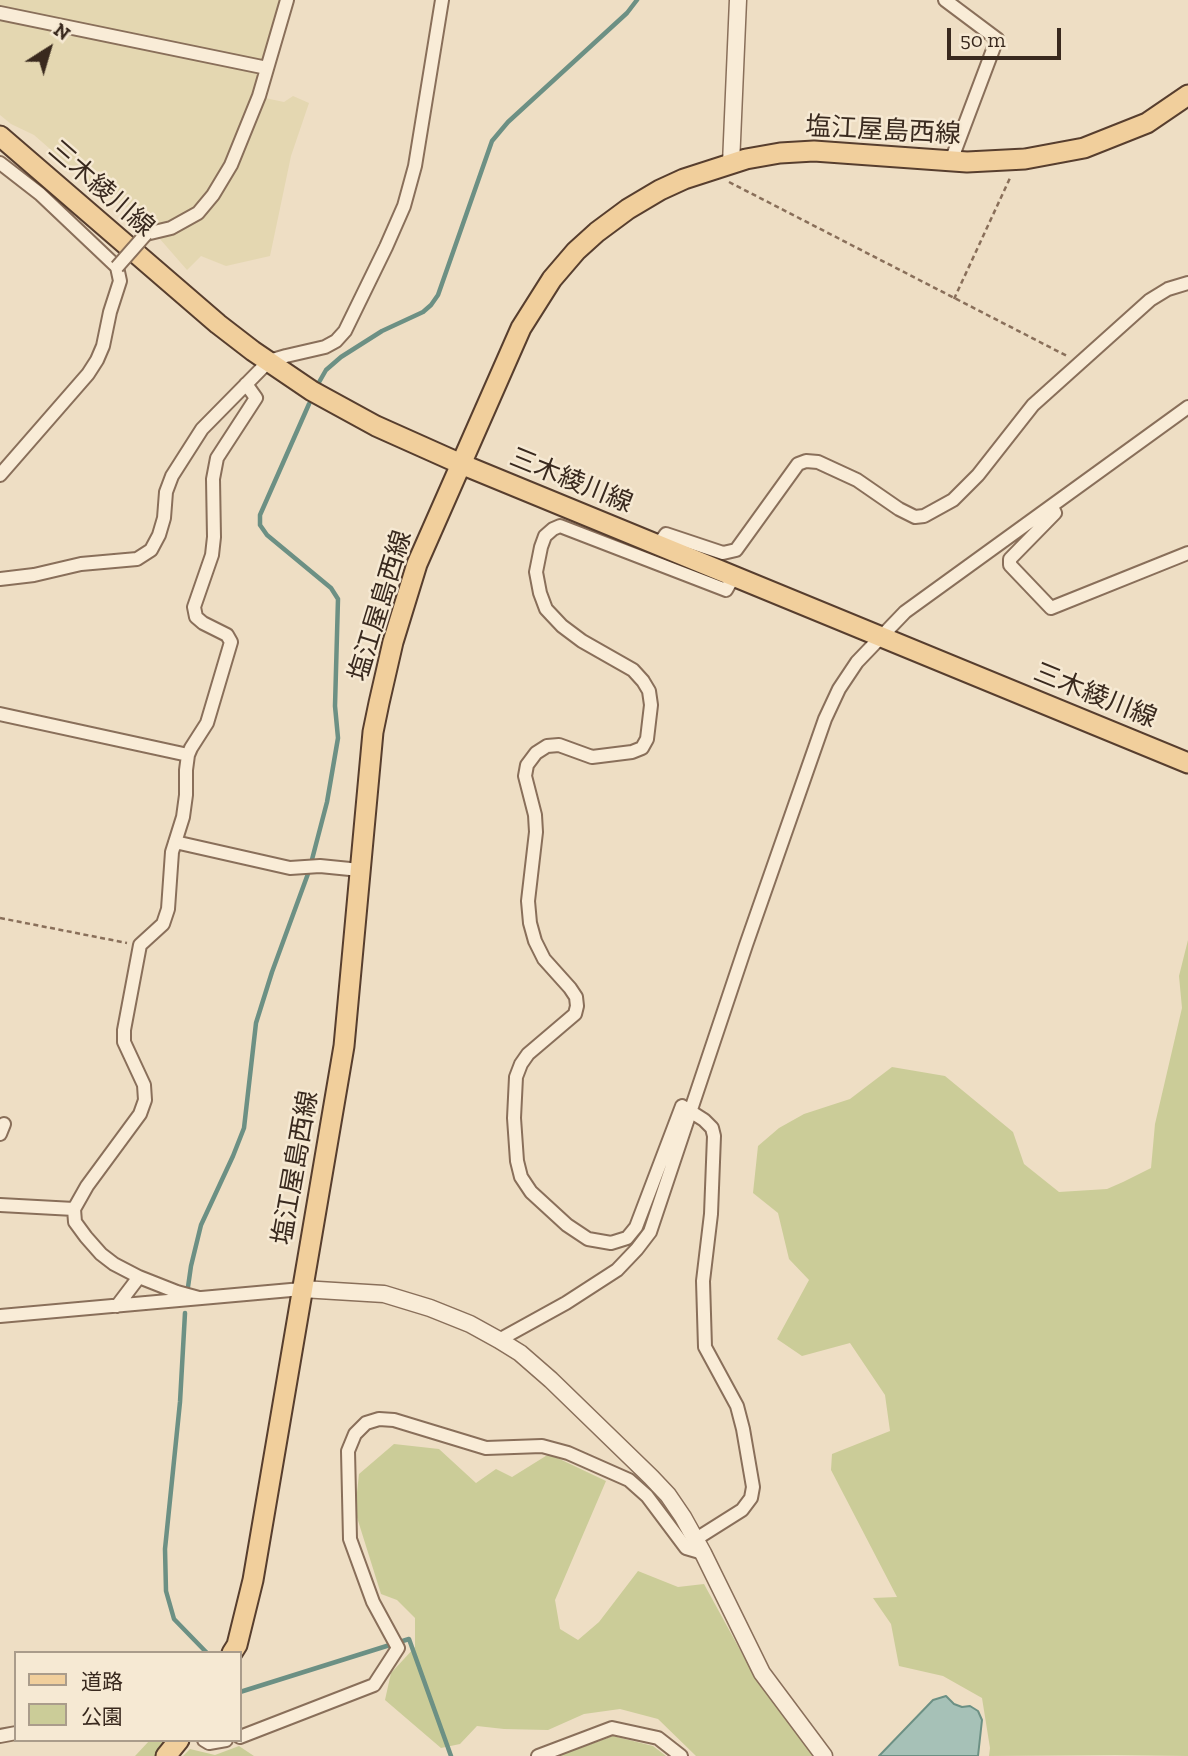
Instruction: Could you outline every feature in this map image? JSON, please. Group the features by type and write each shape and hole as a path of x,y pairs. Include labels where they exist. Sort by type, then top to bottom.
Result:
{"main road":[{"name":"塩江屋島西線","path":"233,1651 253,1580 344,1046 373,732 393,642 417,565 521,328 552,279 576,251 628,209 684,179 757,157 814,151 967,162 1025,159 1084,148 1147,123 1188,96"},
{"name":"三木綾川線","path":"0,136 218,324 312,391 376,426 461,464 1188,763"},
{"path":"166,1756 177,1742"}],"street":[{"path":"117,267 146,234 171,228 198,213 214,195 232,165 259,96 287,0"},
{"path":"0,579 34,575 81,564 137,559 151,550 164,519 166,492 172,476 202,429 269,362 325,347 336,341 345,331 404,206 415,166 442,0"},
{"path":"725,166 738,0"},
{"path":"945,0 997,39 951,161"},
{"path":"0,13 267,68"},
{"path":"0,163 40,194 117,267 120,281 97,360 88,374 0,475"},
{"path":"657,545 666,534 723,553 736,550 797,464 806,461 818,462 857,480 915,517 924,516 953,500 978,475 1033,405 1150,300 1168,289 1188,283"},
{"path":"199,1298 139,1277 114,1264 101,1254 75,1222 74,1209 87,1186 140,1114 145,1100 144,1085 124,1042 124,1030 140,945 163,924 168,909 172,852 183,817 188,755 207,723 230,642 227,635 195,617 194,607 212,555 213,479 217,458 256,398 246,384"},
{"path":"499,1340 566,1303 617,1270 650,1232 825,719 839,689 857,662 905,612 1188,407"},
{"path":"1052,507 1055,513 1010,559 1010,565 1052,608 1188,553"},
{"path":"242,1736 374,1685 398,1648 373,1602 350,1539 348,1451 355,1434 366,1423 380,1419 394,1420 486,1448 542,1446 568,1453 629,1480 647,1496 685,1548 700,1546 751,1499 753,1487 737,1406 705,1346 703,1281 712,1214 712,1128 682,1106 636,1227 627,1238 611,1242 588,1239 546,1208 531,1192 521,1177 517,1161 514,1118 516,1077 521,1064 528,1054 575,1014 577,1006 576,997 570,988 544,958 530,923 527,901 536,832 535,815 525,776 527,765 536,753 547,746 559,745 592,757 632,752 642,748 648,739 651,705 649,691 634,670 562,626 547,609 540,593 536,572 545,536 560,526 726,590 734,576"},
{"path":"0,714 188,755"},
{"path":"175,842 290,868 320,866 360,870"},
{"path":"0,1205 74,1209"},
{"path":"117,1306 139,1277"},
{"path":"0,1316 302,1289 384,1294 470,1324 520,1353 551,1380 668,1496 700,1546 762,1673 824,1756"},
{"path":"538,1756 612,1728 658,1738 681,1756"}],"path":[{"path":"954,299 1010,177 1009,160"},
{"path":"725,166 728,181 1080,363"},
{"path":"0,918 140,945"}],"shaded area":[{"path":"0,0 294,0 265,98 284,102 293,96 309,103 291,156 270,256 226,266 201,256 187,270 139,215 96,189 34,135 11,124 0,115"},
{"path":"946,1696 954,1704 970,1706 978,1711 982,1720 978,1756 879,1756 933,1700"}],"green space":[{"path":"1188,940 1188,1756 989,1756 982,1698 943,1676 899,1666 891,1624 873,1598 897,1597 831,1470 832,1454 890,1431 885,1395 850,1343 802,1356 777,1339 809,1280 789,1259 778,1213 753,1193 758,1146 779,1128 804,1114 850,1099 892,1067 945,1076 1013,1132 1024,1164 1059,1192 1107,1189 1123,1182 1151,1168 1155,1124 1182,1008 1179,976"},
{"path":"394,1444 439,1449 476,1483 496,1469 512,1477 549,1454 606,1481 555,1600 560,1629 578,1640 599,1622 638,1571 678,1587 704,1584 745,1659 817,1756 696,1756 658,1719 620,1709 584,1714 548,1730 477,1726 460,1744 441,1748 385,1700 391,1673 415,1647 415,1618 397,1600 381,1594 355,1511 359,1474"},
{"path":"613,1736 653,1746 666,1756 558,1756"},
{"path":"148,1742 168,1742 157,1756 135,1756"},
{"path":"239,1746 254,1756 183,1756 190,1749 215,1755"}],"waterway":[{"path":"318,384 326,370 341,357 431,305 438,295 492,141 508,122 627,13 637,0"},
{"path":"188,1287 201,1225 244,1128 256,1023 309,871 327,802 338,738 335,706 338,599 331,588 267,535 260,525 260,515 309,404"},
{"path":"185,1313 180,1402 165,1549 166,1591 174,1619 205,1651"},
{"path":"242,1691 409,1639 451,1756"}]}
